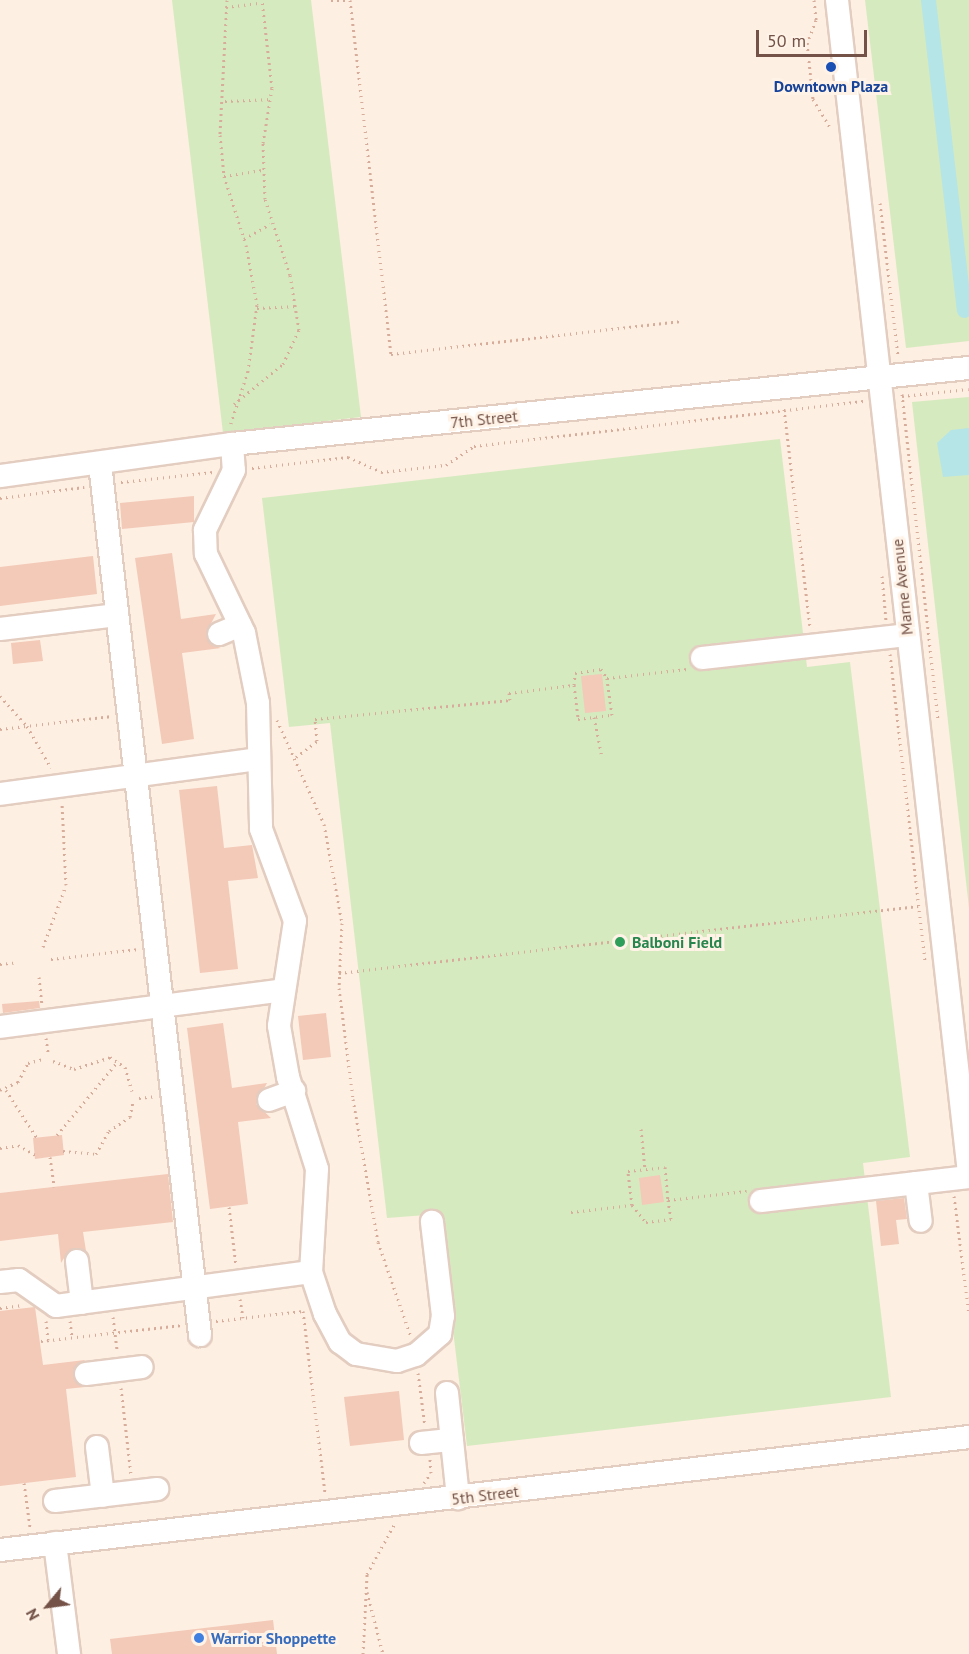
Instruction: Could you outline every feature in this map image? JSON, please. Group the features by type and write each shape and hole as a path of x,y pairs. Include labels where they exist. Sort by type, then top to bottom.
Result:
{"street":[{"name":"Marne Avenue","path":"837,0 892,388 907,634 969,1175"},
{"name":"7th Street","path":"0,476 101,474 232,444 892,388 969,368"},
{"path":"232,444 234,470 209,518 204,543 240,625 258,704 258,759 264,859 295,921 279,1026 294,1091 317,1169 311,1272 340,1342 378,1362 416,1355 440,1334 443,1316 432,1222"},
{"path":"101,474 200,1329"},
{"path":"0,629 117,615"},
{"path":"219,634 240,625"},
{"path":"696,666 812,645 907,634"},
{"path":"0,794 136,779 258,759"},
{"path":"0,1027 163,1009 284,990"},
{"path":"269,1100 294,1091"},
{"path":"755,1196 916,1183 969,1175"},
{"path":"916,1183 921,1221"},
{"path":"77,1261 82,1303"},
{"path":"0,1282 18,1280 56,1306 195,1290 311,1272"},
{"path":"86,1374 142,1367"},
{"path":"447,1393 458,1498"},
{"name":"5th Street","path":"0,1550 969,1437"},
{"path":"424,1443 452,1440"},
{"path":"97,1447 103,1496"},
{"path":"55,1501 157,1489"},
{"path":"55,1544 69,1654"}],"path":[{"path":"227,0 224,176 244,239 257,308 248,371 233,404 232,444"},
{"path":"331,0 348,0 392,354 679,321"},
{"path":"814,0 816,20 807,43 813,99 831,128"},
{"path":"226,7 262,1 271,99 263,170 270,224 296,306 295,349 233,404"},
{"path":"225,101 271,99"},
{"path":"224,176 263,170"},
{"path":"879,190 892,388 939,726"},
{"path":"244,239 270,224"},
{"path":"257,308 296,306"},
{"path":"0,498 101,474 234,470 348,457 381,472 403,470 446,465 474,446 784,409 892,388 969,389"},
{"path":"784,409 812,645"},
{"path":"607,678 689,669 696,666"},
{"path":"601,669 607,678 612,715 578,719 575,673 601,669"},
{"path":"296,757 317,741 315,719 510,700 509,693 574,685"},
{"path":"0,696 27,726 59,788 68,843 66,885 43,947"},
{"path":"272,709 296,757 324,824 342,923 339,973 353,1100 378,1242 416,1355 424,1443 431,1473 373,1555 365,1589 363,1654"},
{"path":"0,729 129,714"},
{"path":"594,717 602,757"},
{"path":"339,973 918,906"},
{"path":"51,959 156,947"},
{"path":"0,964 18,962"},
{"path":"53,1061 74,1069 103,1056 118,1061 129,1073 132,1091"},
{"path":"6,1090 28,1063 43,1059"},
{"path":"57,1135 118,1061"},
{"path":"0,1090 6,1090"},
{"path":"6,1090 37,1138"},
{"path":"63,1150 96,1154 109,1131 130,1116 133,1102"},
{"path":"640,1129 645,1170"},
{"path":"0,1148 18,1144 35,1155"},
{"path":"50,1157 54,1187"},
{"path":"665,1167 668,1200 671,1219 646,1222 632,1204 628,1172 665,1167"},
{"path":"668,1200 755,1196"},
{"path":"571,1212 632,1204"},
{"path":"111,1300 133,1492"},
{"path":"41,1341 114,1332 200,1329 303,1311 325,1493"},
{"path":"24,1483 30,1527"},
{"path":"365,1589 382,1654"}],"green space":[{"path":"172,0 311,0 361,417 223,433"},
{"path":"865,0 969,0 969,341 906,348"},
{"path":"969,397 969,908 912,402"},
{"name":"Balboni Field","path":"780,439 807,667 850,662 910,1157 863,1163 891,1397 467,1446 439,1214 387,1218 330,723 289,727 262,498"}],"water":[{"path":"969,428 969,475 943,477 937,443 951,430"}],"building":[{"path":"194,496 194,522 122,529 120,503"},
{"path":"172,553 181,619 216,614 206,633 210,644 221,648 182,653 194,739 162,744 135,558"},
{"path":"93,556 97,594 0,606 0,567"},
{"path":"40,640 43,661 13,664 11,643"},
{"path":"602,674 606,711 585,713 581,676"},
{"path":"217,786 224,848 252,845 258,878 228,881 238,969 200,973 179,790"},
{"path":"39,1001 40,1008 3,1013 2,1004"},
{"path":"326,1013 331,1057 303,1060 298,1016"},
{"path":"223,1023 232,1088 267,1083 256,1104 271,1118 238,1122 248,1204 210,1209 187,1028"},
{"path":"62,1135 64,1155 35,1159 33,1138"},
{"path":"168,1174 173,1222 83,1232 86,1251 69,1250 61,1263 58,1234 0,1241 0,1193"},
{"path":"660,1175 664,1202 642,1205 639,1178"},
{"path":"904,1198 907,1219 896,1220 899,1244 881,1246 876,1201"},
{"path":"35,1307 43,1365 85,1360 73,1375 85,1387 66,1389 76,1477 0,1486 0,1311"},
{"path":"399,1391 404,1440 350,1446 344,1397"},
{"name":"Warrior Shoppette","path":"273,1620 277,1654 112,1654 110,1639"}],"waterway":[{"path":"928,0 964,310"}],"place":[{"name":"Downtown Plaza","path":"831,67"},
{"name":"Balboni Field","path":"620,942"},
{"name":"Warrior Shoppette","path":"199,1638"}]}
